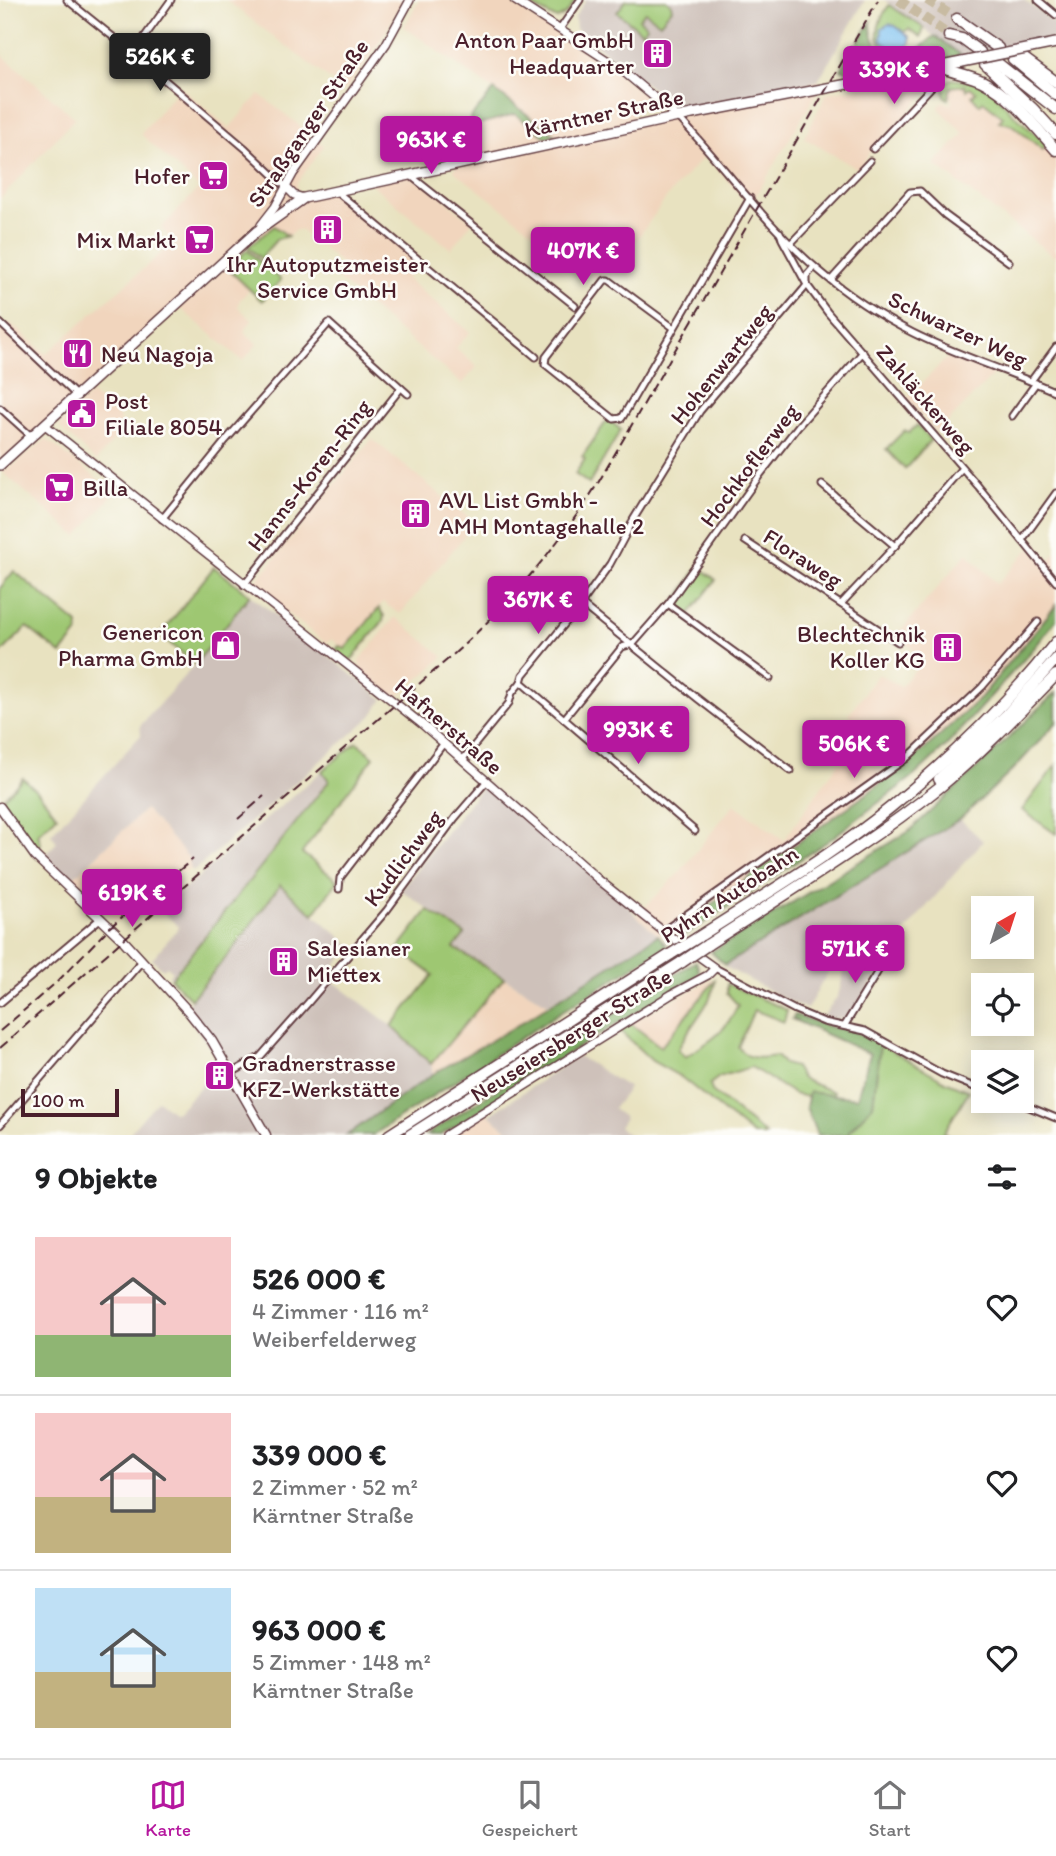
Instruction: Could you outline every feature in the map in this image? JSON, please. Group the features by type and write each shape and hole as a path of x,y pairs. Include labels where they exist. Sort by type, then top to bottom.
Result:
{"highway":[{"path":"957,19 972,29 983,31 1002,47"},
{"path":"948,35 962,38 976,52"},
{"path":"1056,82 1017,58 1056,95"},
{"path":"1056,109 990,63 1056,134"},
{"path":"940,67 974,77 991,86 1026,117 1056,150"},
{"name":"Pyhrn Autobahn","path":"389,1135 814,862 898,801 997,710 1056,642"},
{"path":"906,811 975,746 1056,659"},
{"name":"Pyhrn Autobahn","path":"410,1135 708,945 940,787 980,752 1056,675"}],"main road":[{"name":"Kärntner Straße","path":"0,465 256,232 304,198 679,118 1056,43"},
{"path":"0,807 35,856 143,960 212,1041 266,1135"}],"street":[{"path":"67,0 133,52 246,149 293,195 304,198"},
{"path":"133,52 171,0"},
{"name":"Straßganger Straße","path":"256,232 379,54 411,0"},
{"path":"514,0 619,68 679,118"},
{"path":"560,29 580,0"},
{"path":"1038,0 1056,15"},
{"path":"873,149 935,83 940,67"},
{"name":"Schwarzer Weg","path":"679,118 780,232 814,267 831,280 913,333 1056,392"},
{"path":"791,243 870,161"},
{"path":"408,174 575,306"},
{"path":"335,190 536,357"},
{"path":"831,280 910,192 920,191 945,215 1009,261"},
{"path":"674,328 609,280 605,280 546,357 545,364 614,419 621,418 674,328 750,198"},
{"name":"Zahläckerweg","path":"780,232 807,285 1056,582"},
{"name":"Hohenwartweg","path":"463,759 509,703 523,675 610,564 700,411 807,285 807,275 814,267"},
{"path":"0,323 77,396"},
{"name":"Hanns-Koren-Ring","path":"162,519 226,440 328,323 408,394"},
{"path":"1034,382 1056,347"},
{"name":"Hochkoflerweg","path":"565,719 622,647 633,644 668,604 760,475 798,426 863,352"},
{"name":"Schwarzer Weg","path":"1012,416 1034,382"},
{"name":"Hanns-Koren-Ring","path":"244,584 401,388"},
{"path":"0,408 32,437"},
{"name":"Hafnerstraße","path":"46,425 444,743 599,880 663,931 715,968 795,1010 824,1022 865,1031 942,1074 971,1086"},
{"name":"Floraweg","path":"841,604 962,468"},
{"path":"822,485 895,546"},
{"path":"1022,540 1056,493"},
{"name":"Floraweg","path":"745,541 898,642"},
{"path":"581,604 791,771"},
{"path":"668,604 770,678"},
{"path":"663,931 852,799 912,753 982,687 1038,622"},
{"path":"521,682 695,831"},
{"path":"338,889 340,878 444,743"},
{"name":"Kudlichweg","path":"231,1073 260,1057 307,1004 387,910 485,782"},
{"path":"0,1003 101,918"},
{"path":"845,1025 886,958"},
{"path":"0,1125 143,960"},
{"name":"Neuseiersberger Straße","path":"446,1135 660,1001 708,975 715,968"},
{"path":"1034,1109 1056,1118"}],"shaded area":[{"path":"226,0 404,0 374,51 345,91"},
{"path":"419,0 514,0 512,4 605,62 645,96 637,103 640,106 632,118 818,81 822,84 750,206 705,155 667,197 635,242 627,240 597,281 454,171 470,127 515,114 547,138 526,113 404,27"},
{"path":"586,0 865,0 818,81 678,109 576,29 575,17"},
{"path":"884,0 1024,0 1056,24 1056,38 960,55"},
{"path":"0,53 75,118 0,199"},
{"path":"938,75 935,83 873,149 858,169 804,138 827,93"},
{"path":"966,85 1046,144 1056,157 1056,258 934,164 964,134 939,108 943,101 951,105 951,87"},
{"path":"180,87 229,128 259,94 324,146 297,183 297,189 304,198 335,190 419,260 406,278 470,332 456,348 477,367 462,384 334,276 343,265 301,230 288,236 274,226 262,235 257,232 0,465 0,333 10,323 46,354 174,242 161,228 199,188 141,134"},
{"path":"408,174 421,180 472,222 451,249 370,183"},
{"path":"225,268 249,290 239,301 238,307 252,320 244,331 257,344 243,361 180,308"},
{"path":"950,355 994,374 937,433 906,399"},
{"path":"91,394 119,417 120,429 119,434 96,461 59,427"},
{"path":"46,439 115,492 77,536 1,471 14,465"},
{"path":"372,439 475,523 401,613 383,602 344,650 332,639 326,643 252,586"},
{"path":"1030,548 1046,564 1056,552 1056,605 982,696 925,749 865,795 683,924 658,935 636,916 680,872 734,804 784,840 843,757 837,753 848,737 889,767 897,758 848,715 878,674 901,686 924,659 897,635 967,553 997,584"},
{"path":"250,595 383,699 372,716 194,871 188,857 145,809 69,882 44,857 57,842 51,834 141,735 140,726 195,664"},
{"path":"395,617 444,657 396,698 361,671 359,661"},
{"path":"322,771 330,781 172,978 169,975 172,971 167,966 163,969 152,959 179,927 160,910"},
{"path":"486,782 626,902 636,916 658,935 548,1004 454,948 464,934 401,890"},
{"path":"145,809 189,857 191,869 178,874 117,922 69,882"},
{"path":"960,819 983,841 902,935 849,1019 823,1016 838,996 844,972 832,965 807,1009 724,966"},
{"path":"281,885 351,946 328,975 392,1026 431,1064 433,1074 347,1135 128,1135 158,1100 173,1112 178,1111 221,1064 183,1010"},
{"path":"504,978 548,1004 516,1026 433,1074 431,1064"},
{"path":"715,980 661,1047 630,1023"},
{"path":"578,1056 629,1088 613,1109 625,1118 619,1127 629,1135 514,1135 489,1115"},
{"path":"480,1101 489,1115 514,1135 426,1135"}],"green space":[{"path":"520,0 576,0 566,14 557,19"},
{"path":"626,0 666,0 672,9 660,23 645,12 639,19 647,26 642,32 617,12"},
{"path":"889,5 924,28 921,37 909,29 904,32 895,26 891,48 898,51 882,46 879,40 881,19"},
{"path":"871,22 874,39 889,56 904,57 935,36 961,55 897,67 883,66 854,72 841,69"},
{"path":"951,79 975,82 992,90 1010,111 1046,144 1043,150 1012,125 999,121 1003,117 983,101 980,105 972,96 976,92 970,87 967,90 965,85 951,87 948,99 945,97 943,85"},
{"path":"494,90 555,135 547,138 515,114 470,127 470,118"},
{"path":"274,226 288,236 277,239 263,255 264,261 248,247"},
{"path":"247,250 281,280 262,301 227,268"},
{"path":"608,419 621,430 589,484 575,474 585,459 582,457"},
{"path":"917,425 931,440 905,469 886,449 905,430 909,433"},
{"path":"214,567 250,595 195,664 160,635"},
{"path":"699,567 716,580 689,615 675,602"},
{"path":"14,571 78,624 78,633 61,654 27,627 0,654 0,588"},
{"path":"1056,605 1056,620 1035,647 946,746 915,775 828,841 686,935 681,931 683,924 865,795 925,749 982,696"},
{"path":"379,608 384,616 383,621 352,659 348,660 336,650 339,646 345,649"},
{"path":"1056,692 1056,723 1012,771 960,819 725,965 711,952 908,832"},
{"path":"357,742 374,757 302,853 338,881 313,914 280,885 234,948 191,999 171,979 329,781 322,771"},
{"path":"1056,765 1056,834 1022,810"},
{"path":"23,778 57,816 38,834 41,844 36,848 1,800"},
{"path":"428,910 465,934 454,948 504,978 431,1064 392,1026 433,975 398,949"},
{"path":"658,935 667,946 373,1135 347,1135 433,1074 516,1026"},
{"path":"696,961 699,971 694,978 585,1043 441,1135 426,1135"},
{"path":"715,980 710,997 678,1050 685,1057 716,1036 733,1015 738,1005 727,993 727,984 787,1010 784,1022 754,1010 738,1047 746,1055 755,1058 776,1056 784,1064 795,1067 802,1079 833,1092 833,1095 809,1092 808,1097 794,1094 751,1067 719,1077 710,1084 712,1091 766,1135 753,1135 681,1077 652,1061 619,1030 630,1023 661,1047"},
{"path":"795,1015 831,1027 854,1031 880,1044 873,1105 849,1131 849,1135 817,1135 806,1107 809,1092 857,1098 870,1054 792,1019"},
{"path":"880,1044 947,1082 969,1091 944,1132 948,1135 849,1135 848,1131 873,1105"}],"water":[{"path":"889,24 910,37 907,47 896,50 881,40 882,28"}],"tunnel":[{"path":"899,0 947,34"},
{"path":"927,0 957,19"}],"railway":[{"path":"0,1048 455,653 495,614 532,572 567,529 598,483 878,0"},
{"path":"238,819 264,796"},
{"path":"0,1031 58,981 110,927 193,859"}],"place":[{"name":"Anton Paar GmbH Headquarter","path":"657,53"},
{"name":"Hofer","path":"213,176"},
{"name":"Ihr Autoputzmeister Service GmbH","path":"327,230"},
{"name":"Mix Markt","path":"199,240"},
{"name":"Neu Nagoja","path":"78,354"},
{"name":"Post Filiale 8054","path":"82,414"},
{"name":"Billa","path":"60,488"},
{"name":"AVL List Gmbh - AMH Montagehalle 2","path":"416,513"},
{"name":"Genericon Pharma GmbH","path":"226,645"},
{"name":"Blechtechnik Koller KG","path":"948,647"},
{"name":"Salesianer Miettex","path":"284,961"},
{"name":"Gradnerstrasse KFZ-Werkstätte","path":"219,1076"}]}
